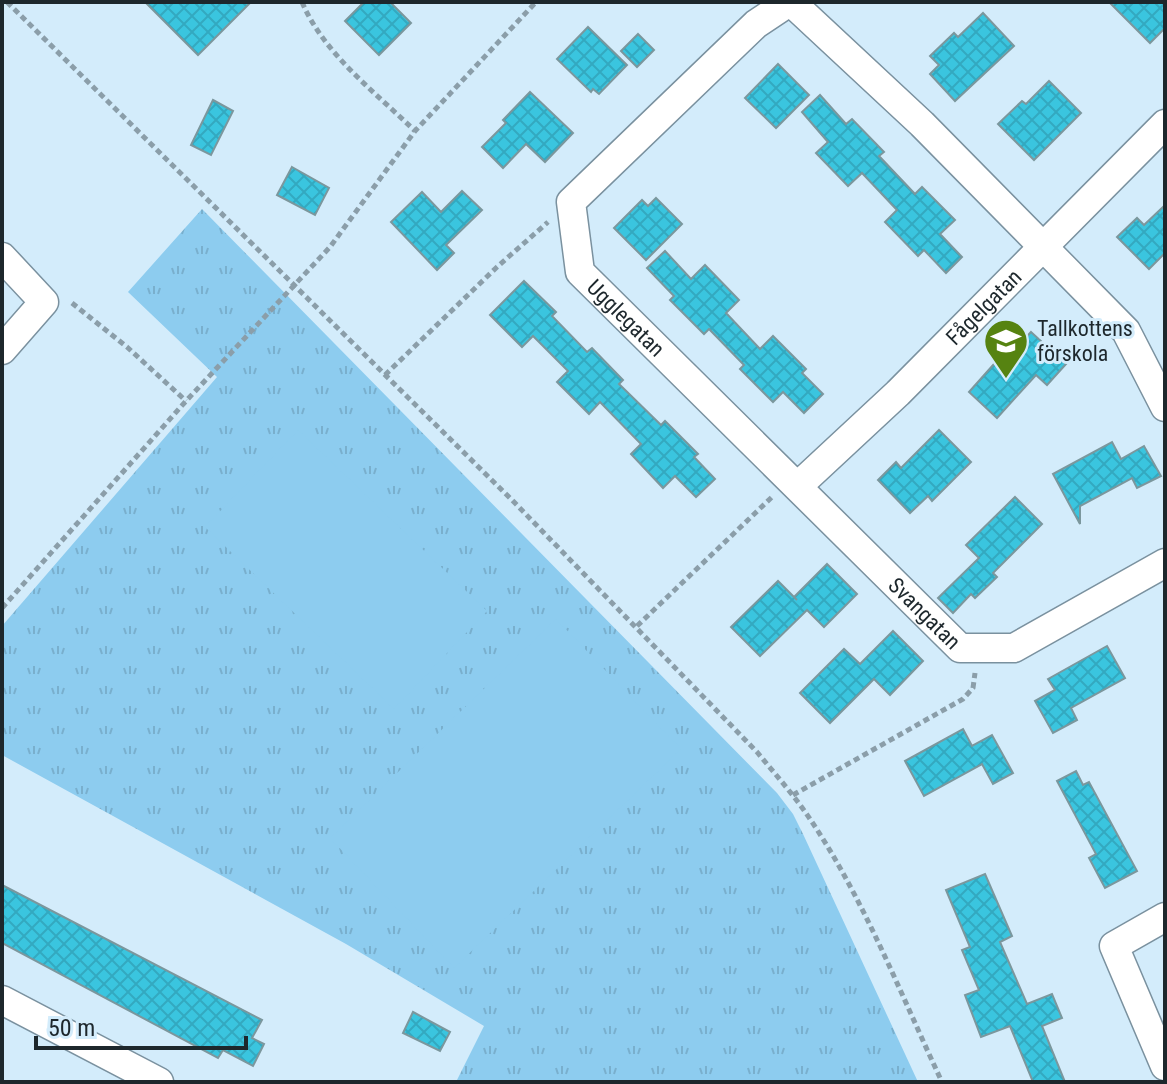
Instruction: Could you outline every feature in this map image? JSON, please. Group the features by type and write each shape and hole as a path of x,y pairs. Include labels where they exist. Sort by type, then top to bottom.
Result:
{"street":[{"path":"571,202 756,24 790,2 922,124 1126,331 1165,407"},
{"name":"Fågelgatan","path":"798,486 898,393 1165,124"},
{"name":"Ugglegatan","path":"571,202 580,272 798,486"},
{"path":"2,257 44,302 2,350"},
{"name":"Svangatan","path":"798,486 960,648 1014,648 1165,563"},
{"path":"1165,917 1114,946 1165,1066"},
{"path":"2,1000 159,1082"}],"path":[{"path":"7,2 637,626 728,721 793,795 855,897 942,1082"},
{"path":"302,2 328,45 415,131"},
{"path":"2,608 349,224 415,131 536,2"},
{"path":"385,375 497,267 571,202"},
{"path":"44,302 64,300 81,308 186,401"},
{"path":"637,626 768,499 798,486"},
{"path":"793,795 963,699 973,688 978,648"}],"green space":[{"path":"202,209 777,793 803,834 918,1082 456,1082 484,1026 346,944 2,755 2,626 217,377 128,292"},
{"path":"298,430 487,611 394,709 205,527"},
{"path":"556,619 681,749 454,968 330,838"}],"building":[{"path":"145,2 251,2 198,55"},
{"path":"364,2 390,2 411,23 379,55 345,21"},
{"path":"1109,2 1165,2 1165,28 1150,43"},
{"path":"983,13 1014,46 955,101 930,74 939,65 930,56 954,33 958,37"},
{"path":"588,27 627,65 599,94 593,89 591,92 557,59"},
{"path":"638,34 654,50 637,67 621,51"},
{"path":"778,64 809,95 776,128 745,98"},
{"path":"1049,81 1081,113 1034,160 998,124 1022,101 1026,104"},
{"path":"530,92 573,133 545,162 526,144 503,168 482,147"},
{"path":"820,95 846,124 852,119 884,152 879,156 915,194 922,187 955,220 940,234 962,257 946,273 924,250 918,256 885,222 897,210 862,173 848,186 816,153 828,142 802,112"},
{"path":"213,100 233,111 211,155 191,145"},
{"path":"292,167 329,188 315,215 277,195"},
{"path":"462,191 482,210 446,245 454,253 437,270 391,222 422,192 441,212"},
{"path":"656,198 682,224 646,260 614,228 642,200 648,206"},
{"path":"1165,205 1165,253 1149,269 1117,237 1137,218 1144,225"},
{"path":"665,251 691,279 705,265 739,300 726,313 760,349 773,336 806,369 802,373 823,394 804,413 783,392 773,402 740,369 744,365 709,329 704,334 670,300 674,296 647,268"},
{"path":"524,281 556,312 552,316 587,352 592,348 623,380 619,384 661,425 665,421 698,454 694,457 715,479 696,497 675,476 663,488 631,454 641,444 600,402 589,414 557,382 568,371 533,336 522,347 490,315"},
{"name":"Tallkottens förskola","path":"1031,332 1066,364 1047,385 1036,375 997,418 969,392 1010,346 1014,350"},
{"path":"939,430 971,462 932,501 928,496 910,513 878,480 896,462 901,468"},
{"path":"1112,442 1121,459 1144,446 1161,476 1137,488 1132,478 1080,506 1080,524 1053,474"},
{"path":"1015,497 1042,524 993,573 997,577 975,598 971,594 953,613 938,598 979,558 966,545"},
{"path":"827,564 857,594 824,627 807,610 760,656 731,627 778,581 794,597"},
{"path":"893,631 923,661 890,695 874,679 830,723 800,693 844,649 860,664"},
{"path":"1107,646 1125,678 1071,708 1077,720 1053,733 1035,701 1055,690 1048,679"},
{"path":"963,729 972,746 992,735 1013,773 993,784 982,764 924,796 905,761"},
{"path":"1076,771 1083,785 1089,782 1137,871 1105,888 1089,858 1096,854 1057,781"},
{"path":"985,874 1012,936 1000,942 1027,1004 1052,994 1062,1018 1042,1026 1065,1082 1033,1082 1010,1026 981,1037 965,995 979,990 962,950 970,947 946,890"},
{"path":"2,885 262,1020 252,1038 264,1044 253,1066 223,1050 218,1058 2,943"},
{"path":"413,1012 450,1032 440,1051 403,1033"}],"place":[{"name":"Tallkottens förskola","path":"1006,380"}]}
